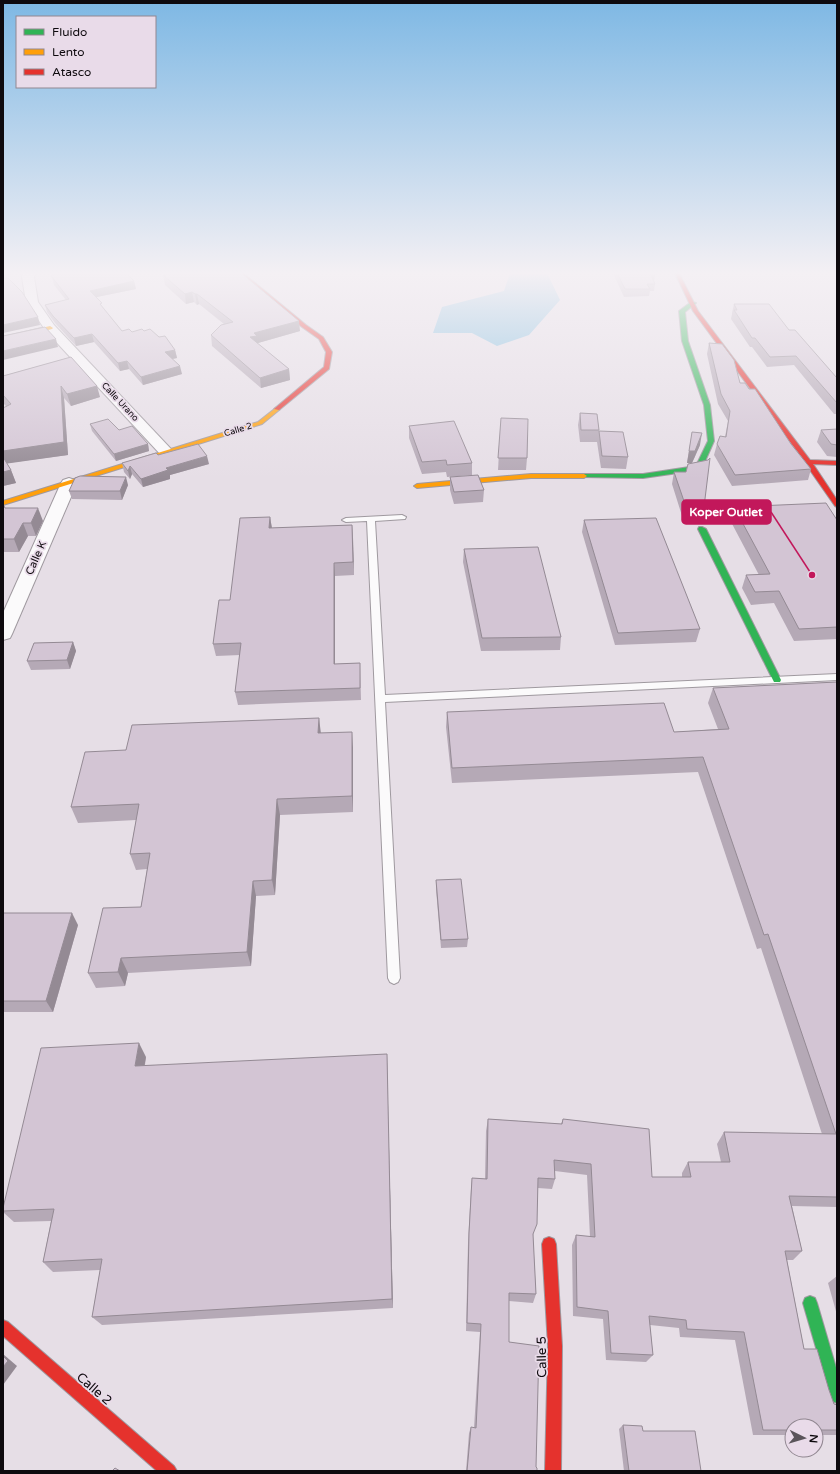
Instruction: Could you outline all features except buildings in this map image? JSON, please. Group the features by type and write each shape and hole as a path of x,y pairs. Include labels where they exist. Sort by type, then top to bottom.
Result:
{"street":[{"name":"Calle Urano","path":"63,342 166,452"},
{"name":"Calle 2","path":"3,503 260,423 327,368 328,352 324,342"},
{"path":"417,486 531,476 643,476 698,468 711,441 707,406 685,342"},
{"path":"719,342 808,462 837,506"},
{"path":"808,462 837,463"},
{"name":"Calle K","path":"3,634 69,483"},
{"path":"702,529 777,680"},
{"name":"Calle 5","path":"549,1244 555,1346 553,1471"},
{"path":"810,1303 837,1396"},
{"name":"Calle 2","path":"3,1327 169,1471"}],"lane":[{"path":"346,520 402,517"},
{"path":"371,519 394,978"},
{"path":"380,699 837,677"}],"water":[{"path":"489,342 509,342 497,346"}],"traffic: fast":[{"path":"584,476 643,476 699,468 711,441 707,405 685,342"},
{"path":"702,529 777,680"},
{"path":"810,1303 837,1396"}],"traffic: slow":[{"path":"3,503 260,423 277,409"},
{"path":"417,486 531,476 584,476"}],"traffic: jam":[{"path":"277,409 327,368 329,352 323,342"},
{"path":"719,342 808,462 837,505"},
{"path":"808,462 837,463"},
{"path":"549,1244 555,1346 553,1471"},
{"path":"3,1327 169,1471"}],"place":[{"name":"Koper Outlet","path":"812,575"}]}
